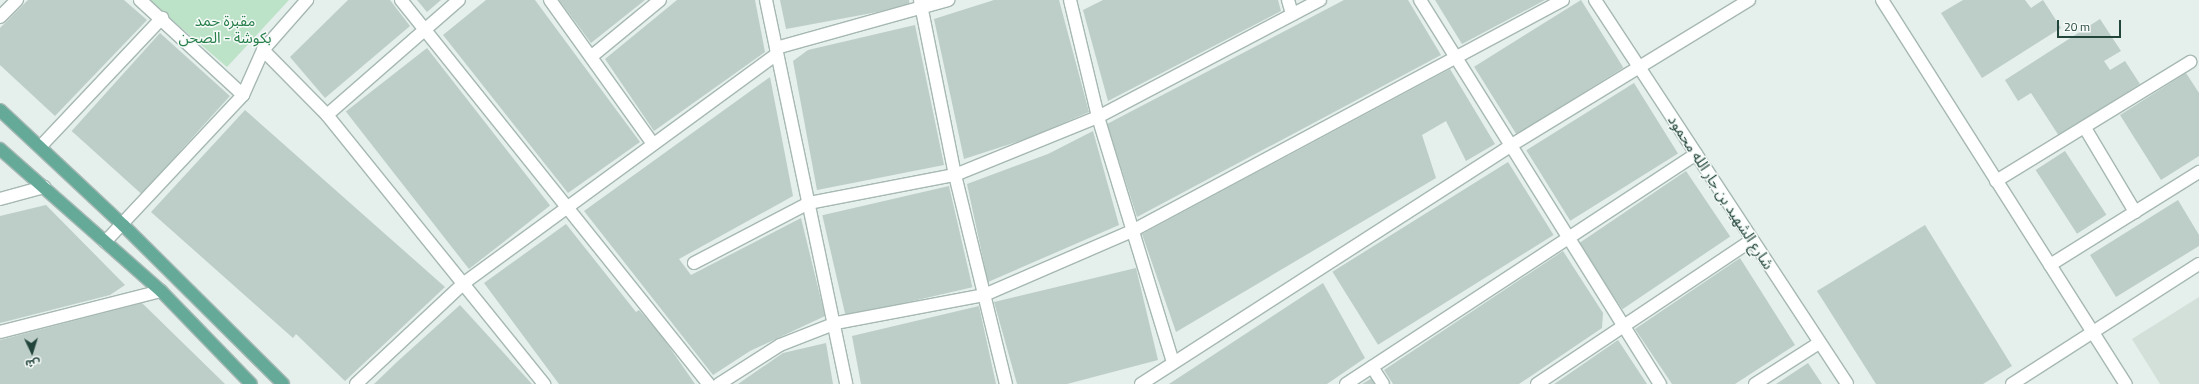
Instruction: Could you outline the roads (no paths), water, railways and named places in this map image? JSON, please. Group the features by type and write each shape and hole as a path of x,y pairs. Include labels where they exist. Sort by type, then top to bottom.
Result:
{"main road":[{"path":"0,110 124,226 283,384"},
{"path":"0,149 161,291 251,384"}],"street":[{"path":"0,17 17,0"},
{"path":"140,0 162,18 243,95"},
{"path":"105,242 124,226 243,95 263,50 307,0"},
{"path":"401,0 709,384"},
{"path":"327,115 423,28 459,0"},
{"path":"550,0 592,56 653,144"},
{"path":"592,56 660,0"},
{"path":"766,0 776,52 836,323 846,384"},
{"path":"356,384 464,283 568,208 776,52 921,4 948,0"},
{"path":"1070,0 1098,117 1173,362"},
{"path":"1288,0 1292,14"},
{"path":"694,263 809,203 955,175 1098,117 1320,0"},
{"path":"1420,0 1566,238 1660,384"},
{"path":"719,384 780,345 836,323 984,295 1132,231 1563,0"},
{"name":"شارع الشهيد بن جار الله محمود","path":"1595,0 1751,241 1847,384"},
{"path":"1140,384 1510,146 1641,69 1748,0"},
{"path":"1882,0 2126,384"},
{"path":"921,4 955,175 1006,384"},
{"path":"40,147 162,18"},
{"path":"263,50 327,115 544,384"},
{"path":"1996,181 2085,128 2190,62"},
{"path":"2085,128 2135,212"},
{"path":"1346,384 1696,154"},
{"path":"2050,265 2199,172"},
{"path":"0,199 44,187"},
{"path":"1537,384 1751,241"},
{"path":"2012,384 2092,329 2199,264"},
{"path":"0,332 161,291"},
{"path":"1755,384 1819,343"},
{"path":"1372,367 1383,384"}],"park label":[{"name":"مقبرة حمد بكوشة - الصحن","path":"225,28"}]}
